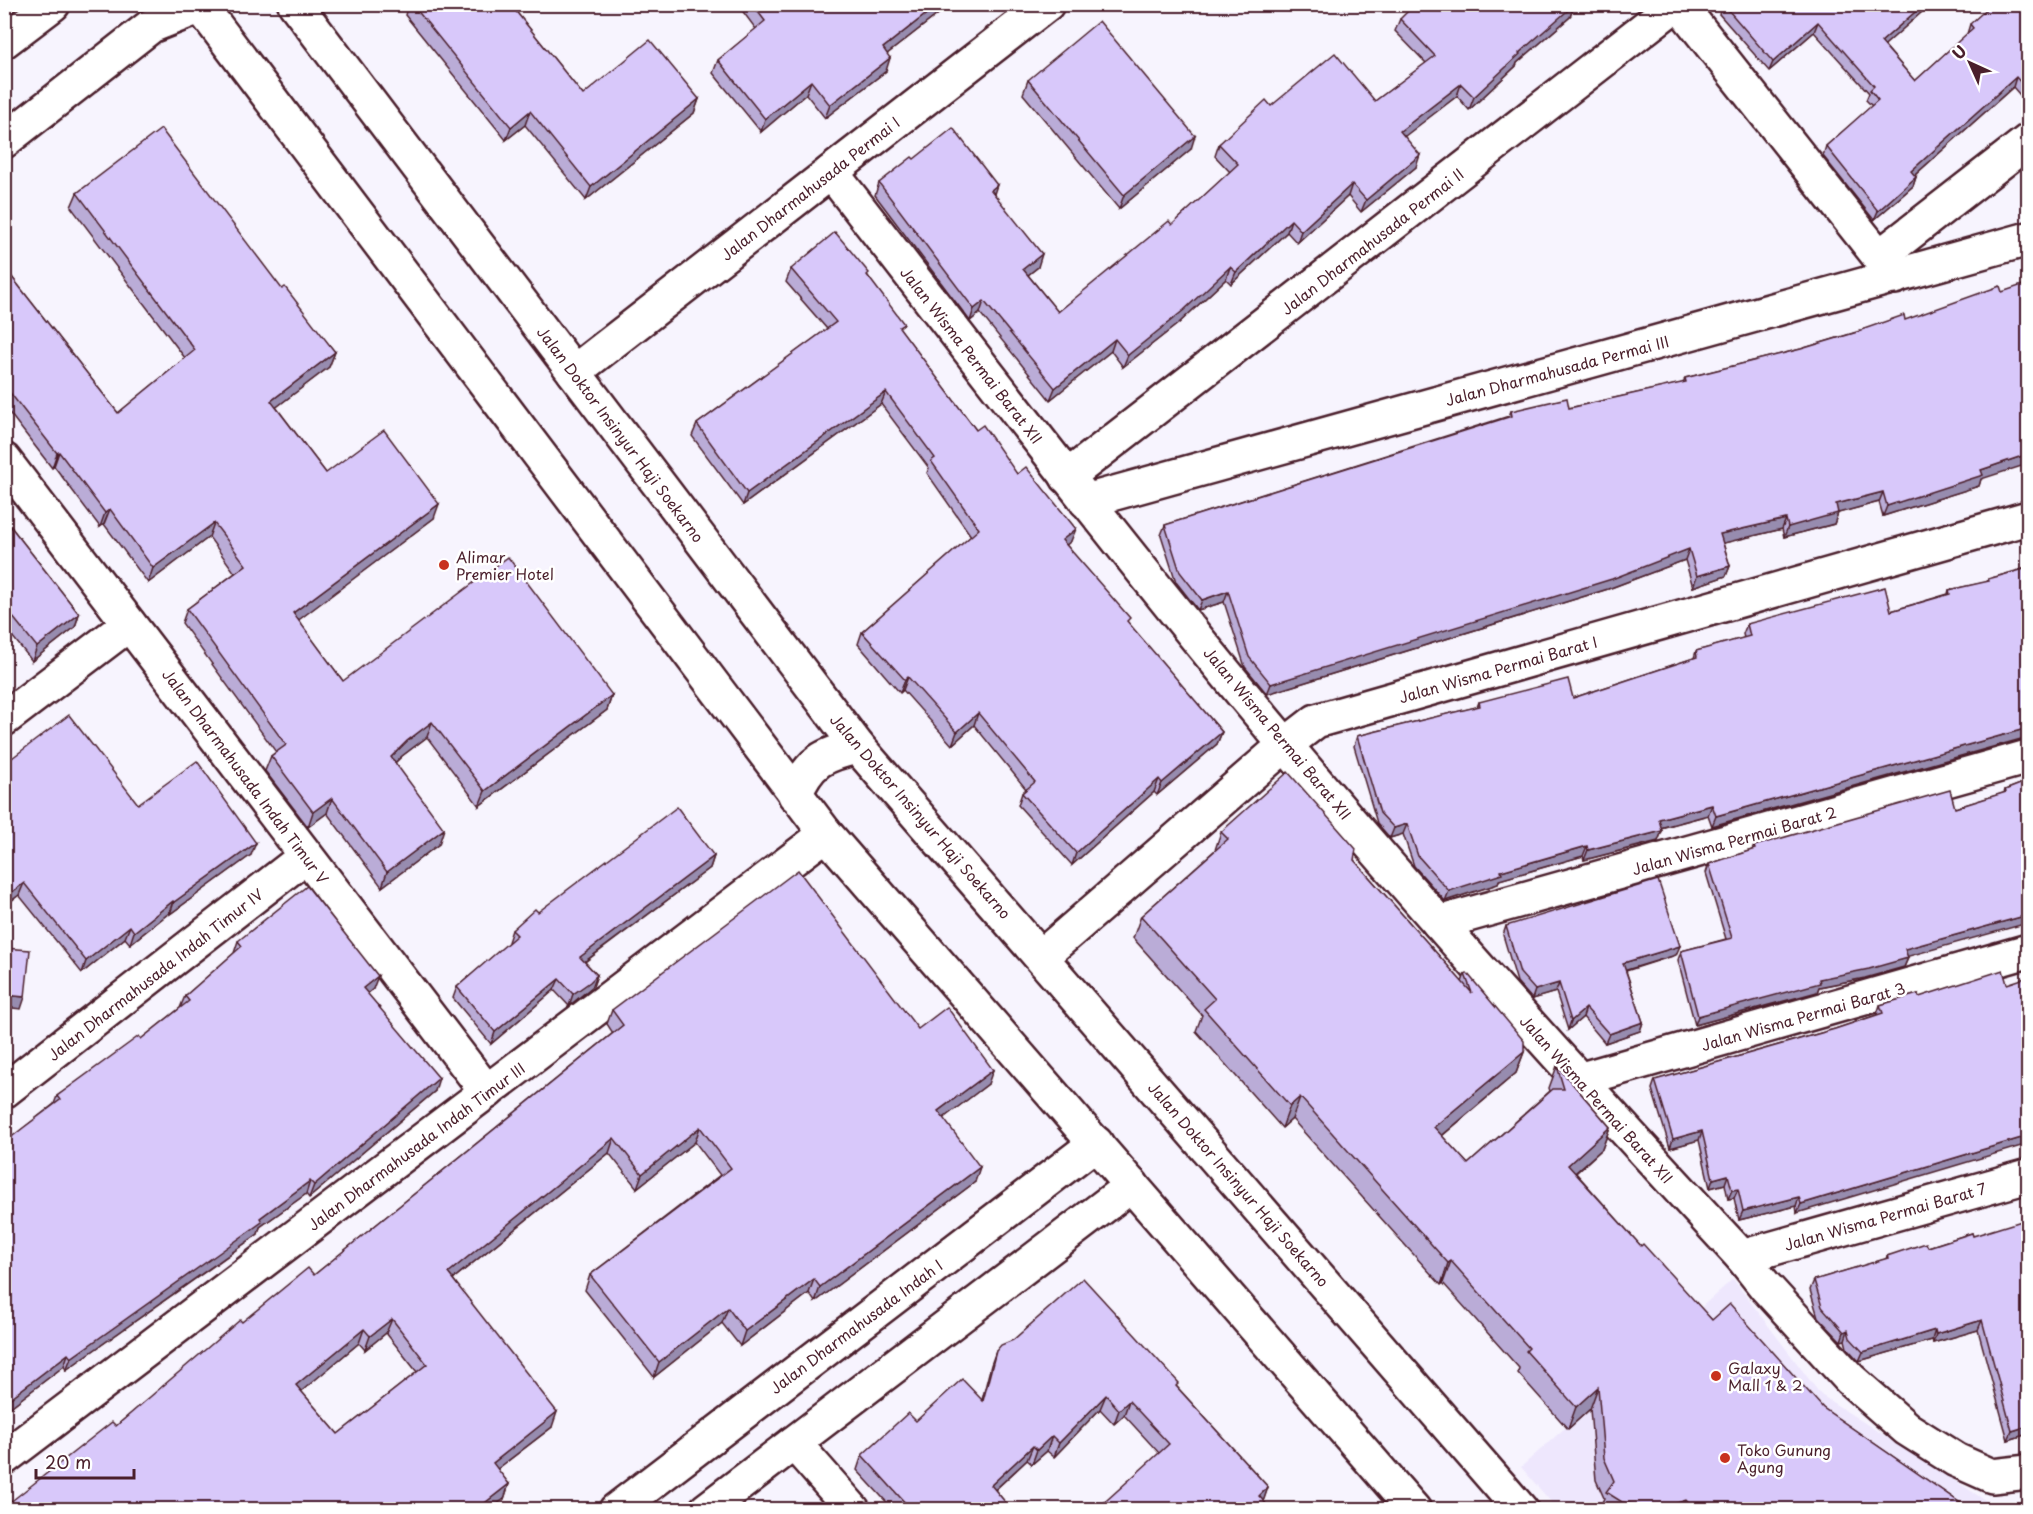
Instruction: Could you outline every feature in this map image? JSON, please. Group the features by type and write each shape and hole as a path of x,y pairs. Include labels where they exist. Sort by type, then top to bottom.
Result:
{"street":[{"path":"4,41 53,4"},
{"name":"Jalan Doktor Insinyur Haji Soekarno","path":"295,4 858,747 1042,956 1502,1495 1521,1509"},
{"name":"Jalan Dharmahusada Permai I","path":"574,372 1047,4"},
{"path":"1677,4 1887,267 2028,141"},
{"name":"Jalan Dharmahusada Permai II","path":"1077,489 1677,4"},
{"path":"4,141 151,26 202,5 826,834 1414,1509"},
{"name":"Jalan Wisma Permai Barat XII","path":"831,172 1077,489 1285,745 1578,1080 1747,1263 1765,1286 1850,1379 1907,1429 1956,1460 1992,1476 2028,1472"},
{"name":"Jalan Dharmahusada Permai III","path":"1077,489 1887,267 2028,239"},
{"name":"Jalan Dharmahusada Indah Timur V","path":"4,460 487,1092"},
{"name":"Jalan Wisma Permai Barat I","path":"1042,956 1285,745 1316,721 2028,518"},
{"path":"4,719 129,624"},
{"path":"795,795 803,777 818,761 837,752 858,747"},
{"name":"Jalan Wisma Permai Barat 2","path":"1440,924 2028,757"},
{"name":"Jalan Dharmahusada Indah Timur III","path":"4,1458 826,834"},
{"name":"Jalan Dharmahusada Indah Timur IV","path":"4,1091 306,856"},
{"name":"Jalan Wisma Permai Barat 3","path":"1578,1080 2028,951"},
{"name":"Jalan Dharmahusada Indah I","path":"616,1509 1096,1143"},
{"name":"Jalan Wisma Permai Barat 7","path":"1747,1263 2028,1176"},
{"path":"706,1509 1132,1185"},
{"path":"794,1443 853,1509"}],"shaded area":[{"name":"Galaxy Mall 1 & 2","path":"1733,1279 1821,1395 1999,1509 1557,1509 1521,1467"}],"building":[{"path":"412,4 510,4 583,95 650,40 699,99 591,187 530,111 511,127"},
{"path":"752,4 939,4 883,48 890,58 830,105 811,81 765,119 718,60 765,21"},
{"path":"1415,4 1574,5 1519,53 1474,97 1461,84 1400,131 1420,155 1366,200 1352,184 1301,231 1291,220 1236,272 1230,267 1184,310 1128,355 1115,339 1055,388 984,301 974,309 879,183 953,128 997,185 991,190 1042,254 1023,269 1058,312 1169,221 1172,225 1238,164 1219,144 1266,100 1271,106 1335,53 1375,101 1435,56 1400,19"},
{"path":"1723,4 1924,4 1881,42 1915,81 1973,28 1970,24 1992,4 2028,4 2028,91 2016,77 1911,171 1916,177 1878,211 1826,146 1878,100 1870,90 1874,86 1818,22 1773,62"},
{"path":"1099,21 1195,136 1124,195 1028,80"},
{"path":"161,129 282,289 285,287 335,352 271,401 326,473 384,430 439,504 293,613 343,681 508,557 612,695 485,791 432,722 407,741 391,757 444,829 387,872 332,798 313,812 271,756 286,745 187,609 246,565 214,523 153,568 110,509 105,513 4,385 4,267 118,413 195,350 77,193"},
{"path":"835,232 869,273 867,275 904,324 899,327 976,430 983,425 1017,474 1026,467 1076,529 1062,540 1130,618 1127,621 1222,732 1162,783 1159,779 1076,853 1022,793 1035,782 978,713 957,732 908,677 905,680 862,632 979,529 931,461 935,458 886,392 747,493 697,424 836,322 791,269"},
{"path":"2028,283 2028,454 1981,470 1983,475 1887,506 1883,492 1836,504 1838,513 1788,527 1786,519 1720,534 1730,566 1697,576 1689,549 1612,579 1271,684 1249,657 1228,591 1202,600 1180,572 1165,525 1512,416 1511,411 1567,398 1569,408 1686,382 1685,378 1801,349 1904,315 1905,320 2000,286 2002,292"},
{"path":"4,518 79,614 37,647 4,606"},
{"path":"2028,568 2028,728 1716,816 1712,805 1659,819 1662,831 1588,850 1587,846 1501,871 1502,874 1449,891 1418,856 1407,824 1394,828 1380,813 1357,736 1480,706 1479,702 1568,679 1573,698 1697,657 1696,651 1750,636 1747,624 1885,587 1891,611 1950,594 1949,590 1989,581 1988,579"},
{"path":"69,715 138,804 197,761 256,843 173,901 134,932 130,926 86,961 24,883 4,898 4,764"},
{"path":"1288,772 1356,849 1354,860 1472,993 1465,974 1467,973 1524,1041 1524,1052 1434,1127 1468,1164 1553,1089 1564,1089 1557,1066 1610,1127 1568,1165 1641,1246 1643,1244 1712,1320 1730,1304 1823,1408 1969,1509 1694,1509 1686,1500 1665,1507 1642,1506 1622,1502 1606,1492 1614,1481 1604,1458 1598,1387 1576,1407 1526,1351 1529,1348 1451,1261 1448,1263 1300,1097 1290,1106 1204,1009 1215,999 1141,916 1228,839 1221,832"},
{"path":"2028,781 2028,915 1905,949 1908,958 1819,979 1820,983 1698,1016 1681,951 1732,938 1709,864 1755,849 1754,846 1950,790 1955,808 2006,792 2005,790"},
{"path":"677,807 714,856 580,957 597,975 590,982 573,994 559,979 495,1032 457,987 517,935 512,930 535,909 538,912"},
{"path":"798,870 918,1029 947,1007 993,1070 938,1111 980,1167 820,1287 814,1279 745,1331 728,1308 659,1362 590,1275 731,1168 700,1127 642,1174 614,1138 448,1273 557,1412 493,1463 509,1484 477,1509 4,1509 112,1422 116,1426 240,1320 242,1322 308,1268 314,1275 623,1025 612,1010","holes":["392,1319 427,1364 338,1434 296,1385 364,1329 370,1336"]},
{"path":"1658,880 1680,946 1623,963 1643,1022 1609,1034 1586,1008 1571,1021 1559,983 1535,990 1520,973 1506,926"},
{"path":"307,886 378,976 363,988 439,1078 314,1185 310,1181 260,1218 262,1222 71,1358 68,1354 4,1403 4,1143 60,1100 57,1096 139,1036 141,1039 189,1001 185,996 242,946 238,941"},
{"path":"4,948 30,950 25,997 4,995"},
{"path":"2003,970 2007,984 2028,977 2028,1136 1801,1204 1799,1197 1743,1211 1738,1189 1732,1190 1728,1175 1713,1179 1702,1131 1673,1139 1655,1080 1835,1029 1883,1013 1880,1005 1918,994 1919,997"},
{"path":"2028,1219 2028,1426 2012,1431 1982,1320 1936,1334 1935,1330 1863,1352 1850,1338 1848,1330 1844,1332 1822,1307 1814,1280 1888,1258 1887,1256 1926,1243 1928,1247"},
{"path":"1083,1278 1179,1383 1176,1386 1268,1487 1259,1496 1271,1509 1097,1509 1169,1444 1129,1401 1119,1410 1106,1395 1059,1443 1052,1436 1037,1450 1033,1446 991,1485 1011,1509 902,1509 907,1505 862,1455 908,1413 916,1421 962,1379 983,1401 996,1351 1001,1345 1013,1340"},
{"path":"796,1502 802,1509 785,1509"}],"place":[{"name":"Alimar Premier Hotel","path":"444,565"},
{"name":"Galaxy Mall 1 & 2","path":"1716,1376"},
{"name":"Toko Gunung Agung","path":"1725,1458"}]}
